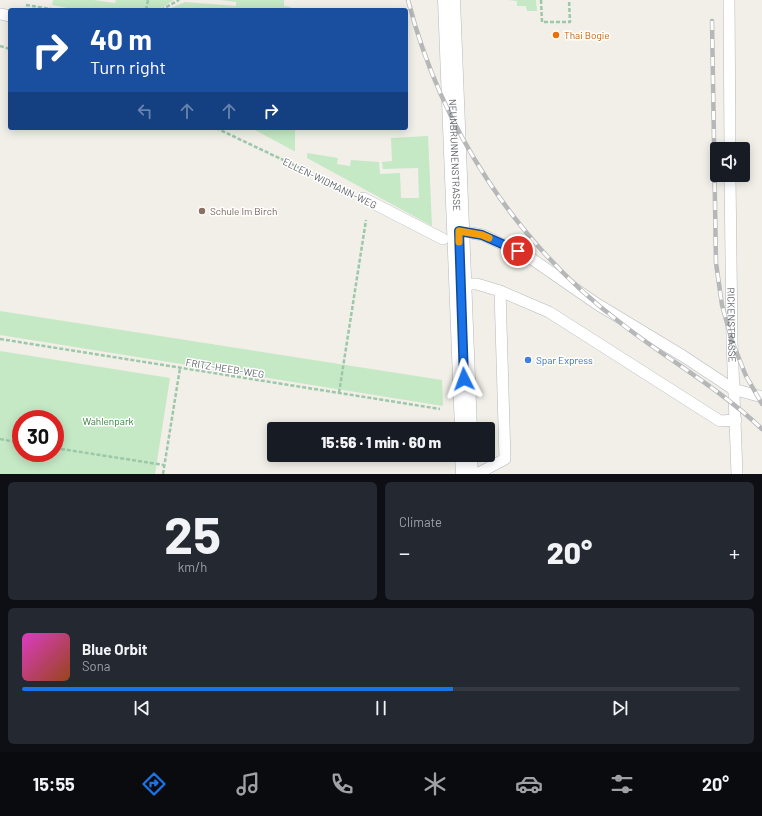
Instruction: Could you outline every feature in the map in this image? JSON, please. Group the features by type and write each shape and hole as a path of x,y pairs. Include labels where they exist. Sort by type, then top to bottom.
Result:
{"street":[{"name":"NEUNBRUNNENSTRASSE","path":"449,0 453,119 451,235 460,284 466,422"},
{"path":"466,462 467,474"}],"lane":[{"path":"729,0 730,142"},
{"name":"RICKENSTRASSE","path":"730,182 733,389 736,420 737,474"},
{"name":"ELLEN-WIDMANN-WEG","path":"366,200 451,235 482,235 529,257 597,304 683,356 733,389 762,397"},
{"path":"460,284 477,284 549,312 720,421 736,420"},
{"path":"477,474 505,459 500,292"}],"path":[{"path":"165,8 179,0"},
{"path":"541,0 542,22 570,22 569,0"},
{"path":"21,4 45,8"},
{"name":"ELLEN-WIDMANN-WEG","path":"220,130 366,200"},
{"path":"339,393 366,200"},
{"name":"FRITZ-HEEB-WEG","path":"0,339 443,409"},
{"path":"163,474 180,368"},
{"path":"0,440 12,442"},
{"path":"64,449 164,465"}],"green space":[{"path":"53,0 93,0 115,3 116,0 174,0 161,8 67,8 52,5"},
{"path":"220,0 284,0 284,6 291,7 171,8 185,2 236,6 236,2"},
{"path":"507,0 536,0 537,11 527,11 526,6 517,6 517,1"},
{"path":"255,130 295,130 294,151"},
{"path":"428,136 432,226 307,158 307,153 338,158 337,164 350,166 351,160 379,162 380,174 400,173 401,198 419,198 418,168 383,169 382,162 392,161 391,138"},
{"path":"0,311 442,380 443,406 0,335"},
{"name":"Wahlenpark","path":"0,351 170,378 155,474 0,474"}],"railway":[{"path":"408,0 422,47 440,93 462,138 488,180 516,220 548,258 584,292 639,337 728,400 762,429"},
{"path":"712,21 716,263 722,305 732,341 746,376 762,404"}],"slow traffic":[{"path":"459,242 459,231 482,235 489,238"}],"place":[{"name":"Thai Bogie","path":"556,35"},
{"name":"Schule Im Birch","path":"202,211"},
{"name":"Spar Express","path":"528,360"}],"route":[{"path":"464,379 459,231 482,235 518,251"}]}
